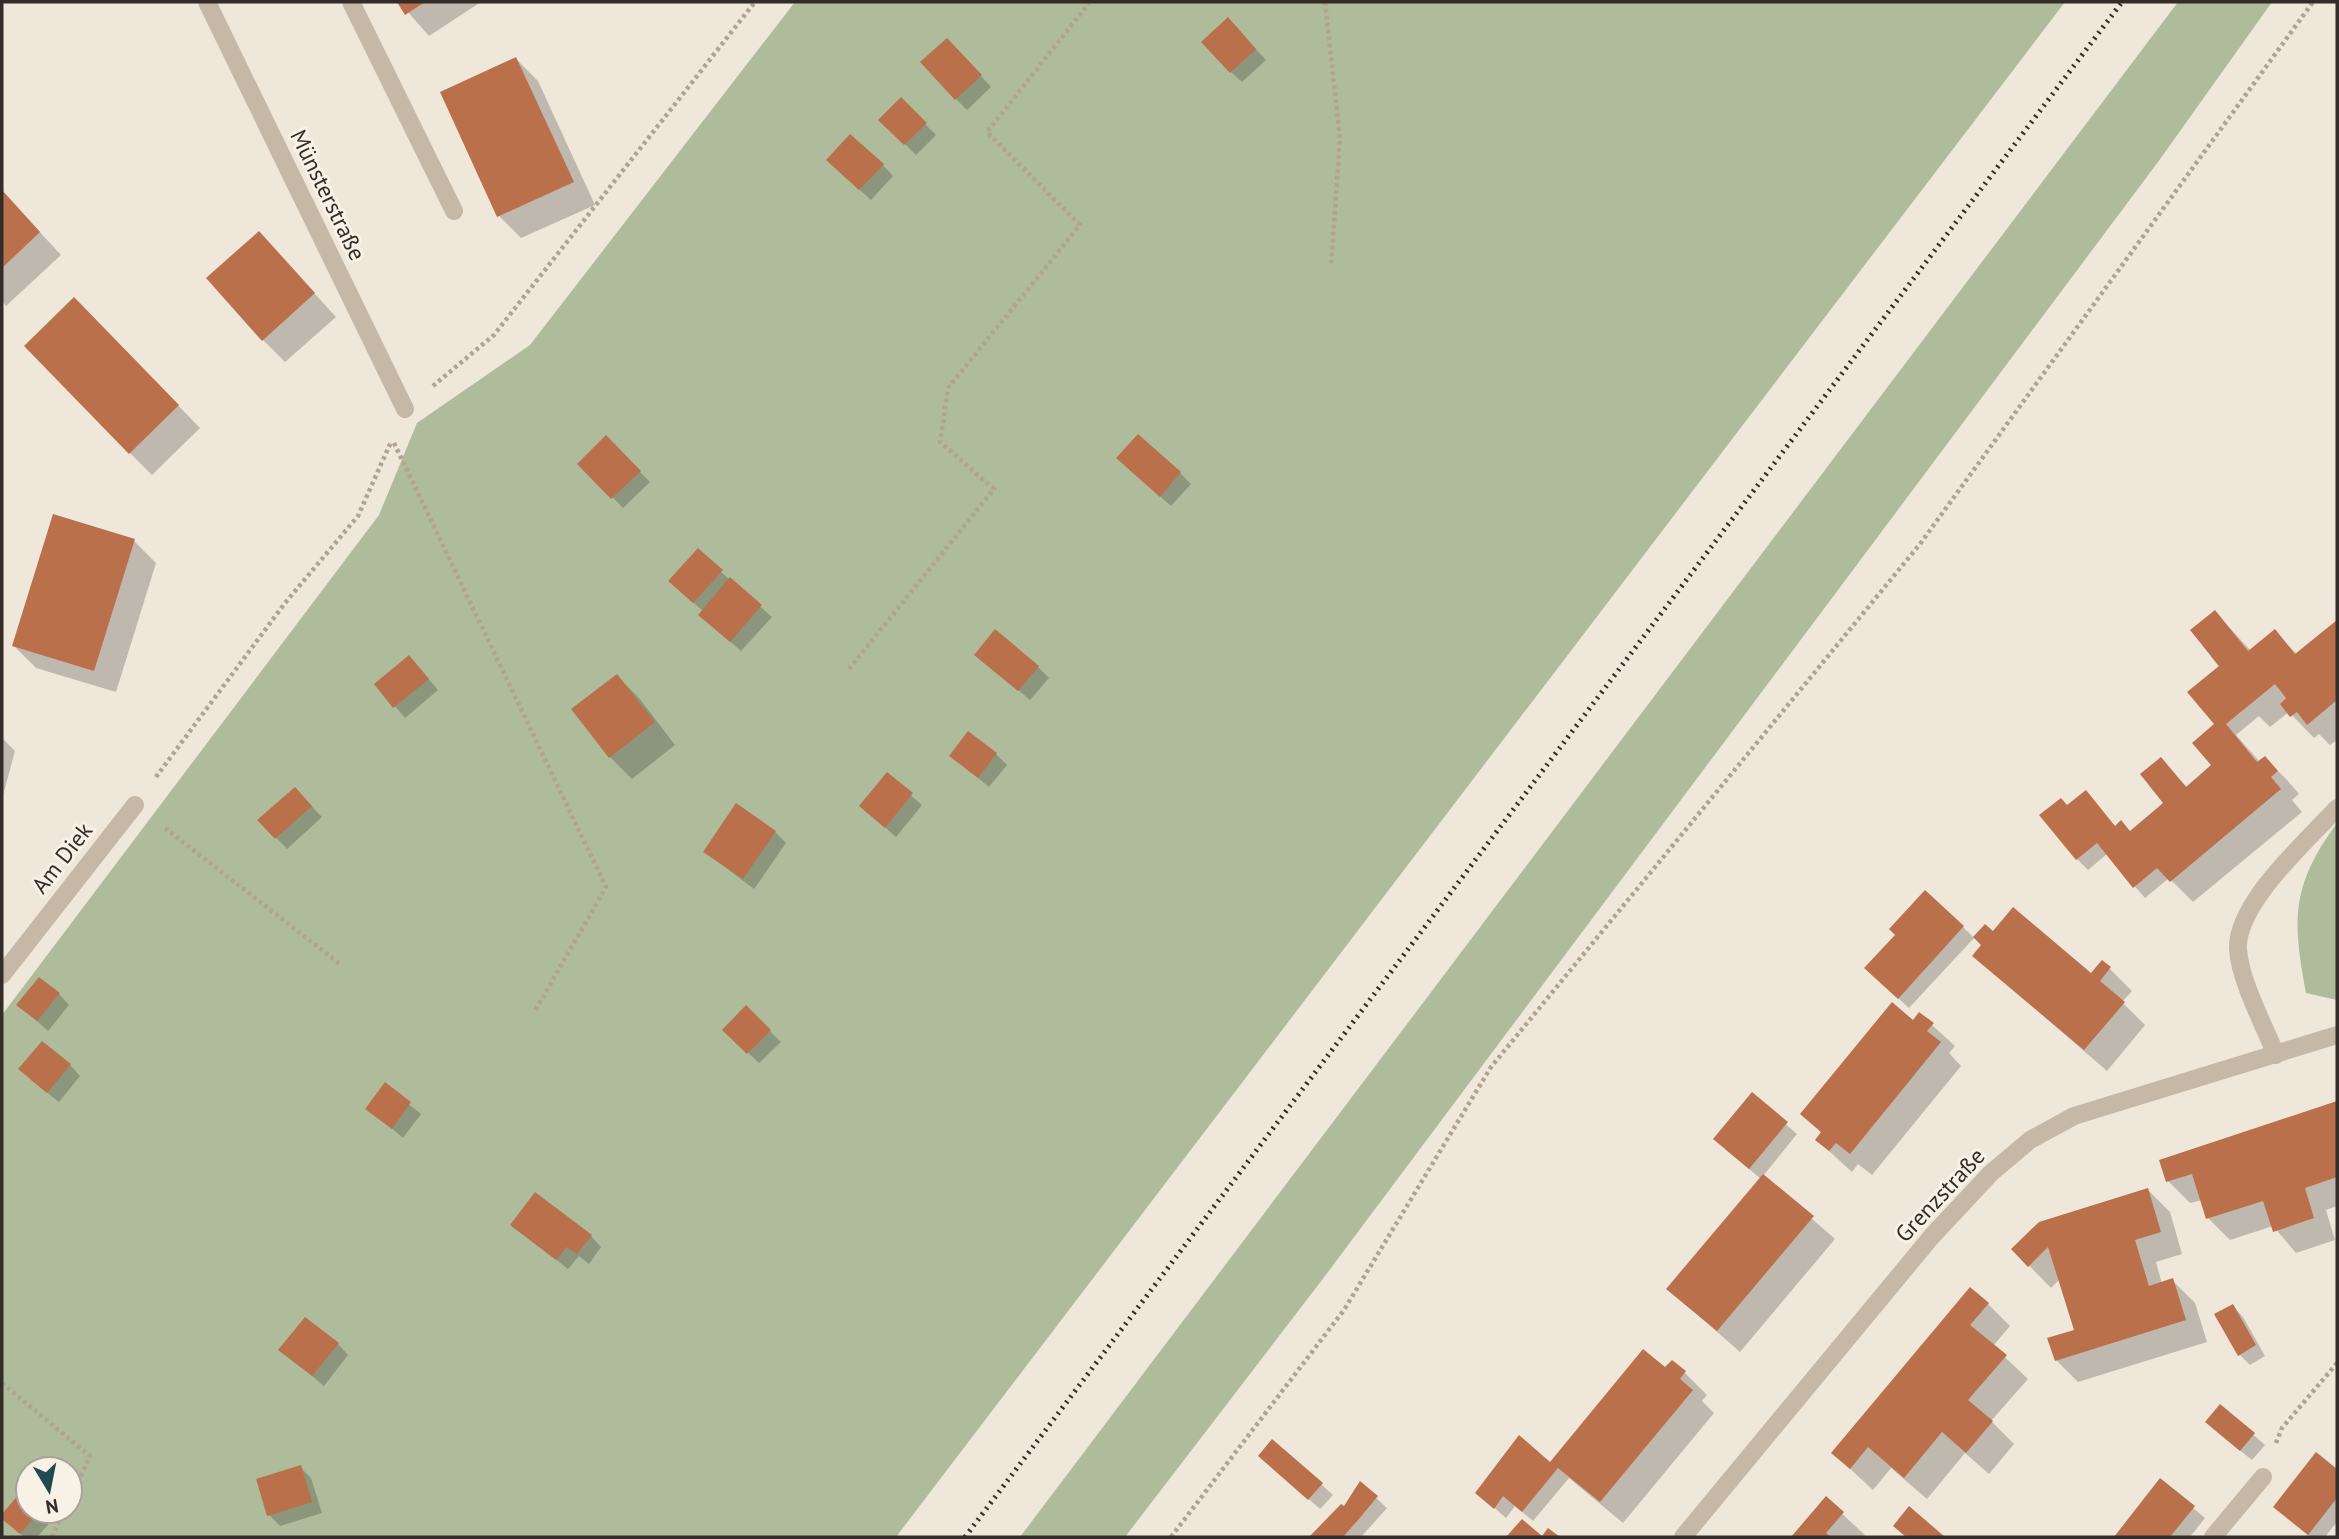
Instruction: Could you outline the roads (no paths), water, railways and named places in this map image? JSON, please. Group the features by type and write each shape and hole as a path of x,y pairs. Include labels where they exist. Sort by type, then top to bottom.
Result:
{"street":[{"name":"Münsterstraße","path":"207,2 405,410"},
{"path":"351,2 454,211"},
{"name":"Am Diek","path":"2,975 135,805"},
{"path":"2276,1055 2244,974 2238,949 2242,926 2254,901 2337,808"},
{"name":"Grenzstraße","path":"1683,1537 1932,1236 1991,1172 2030,1140 2074,1116 2337,1035"},
{"path":"2213,1537 2263,1477"}],"railway":[{"path":"965,1537 2122,2"}]}
